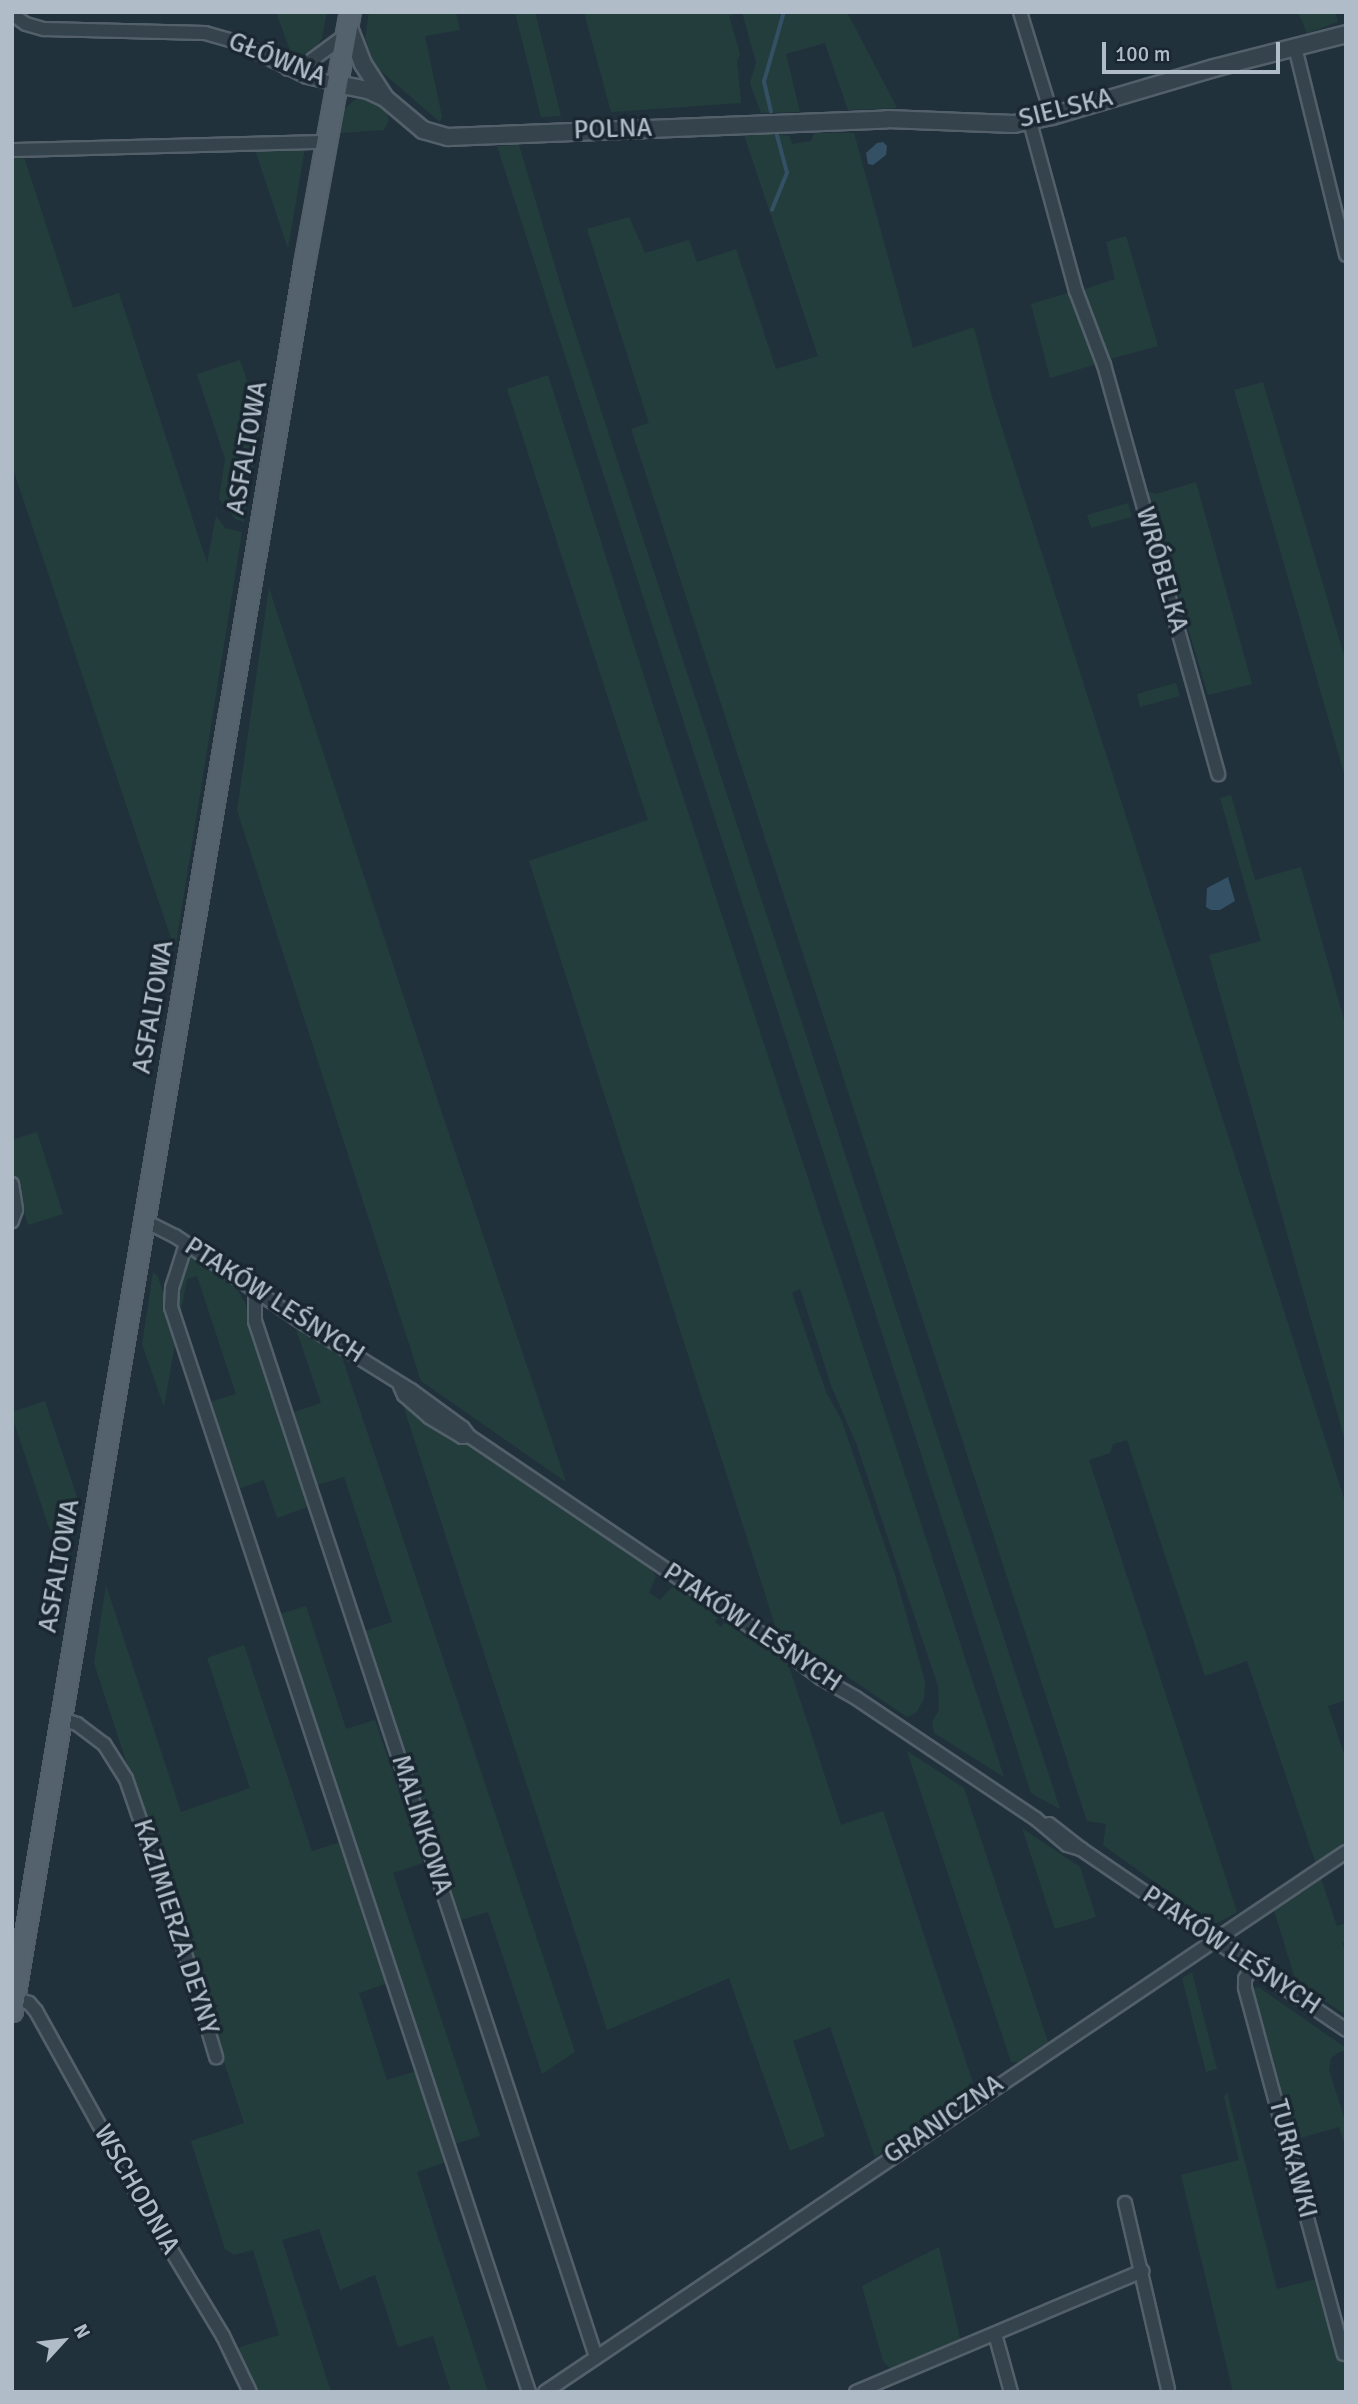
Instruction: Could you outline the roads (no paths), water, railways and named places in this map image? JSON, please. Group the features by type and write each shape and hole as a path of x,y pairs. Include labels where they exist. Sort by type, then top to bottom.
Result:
{"main road":[{"name":"ASFALTOWA","path":"13,2004 18,1938 61,1718 348,24"}],"street":[{"path":"1020,12 1052,117"},
{"name":"GŁÓWNA","path":"12,14 26,24 44,29 205,33 236,42 288,69 337,84"},
{"path":"288,69 309,62 348,24 363,64 385,98"},
{"name":"SIELSKA","path":"904,119 976,124 1030,122 1346,34"},
{"path":"1295,47 1318,131 1326,183 1343,236 1346,255"},
{"name":"POLNA","path":"337,84 368,90 385,98 423,130 448,137 904,119"},
{"name":"WRÓBELKA","path":"1030,122 1076,291 1104,365 1218,774"},
{"path":"12,150 326,142"},
{"path":"12,1184 16,1210 12,1221"},
{"name":"PTAKÓW LEŚNYCH","path":"145,1221 186,1244 255,1291 348,1348 400,1386 404,1395 420,1410 449,1430 462,1437 469,1436 779,1646 821,1678 856,1698 1035,1819 1067,1845 1081,1849 1346,2030"},
{"path":"186,1244 172,1288 171,1307 529,2392"},
{"name":"MALINKOWA","path":"255,1291 255,1321 596,2357"},
{"name":"KAZIMIERZA DEYNY","path":"61,1718 77,1724 104,1744 126,1779 216,2057"},
{"name":"GRANICZNA","path":"545,2392 1346,1852"},
{"name":"TURKAWKI","path":"1252,1967 1246,1976 1245,1988 1344,2354"},
{"name":"WSCHODNIA","path":"13,2004 29,2003 36,2011 138,2195 223,2336 250,2392"},
{"path":"1125,2203 1168,2389"},
{"path":"858,2391 1142,2271"},
{"path":"995,2334 1011,2392"}],"water":[{"path":"883,142 887,146 886,155 873,165 868,164 866,153 877,143"},
{"path":"1228,877 1235,901 1220,910 1206,907 1207,888"}],"waterway":[{"path":"771,112 764,82 784,12"},
{"path":"772,210 787,173 777,135"}]}
